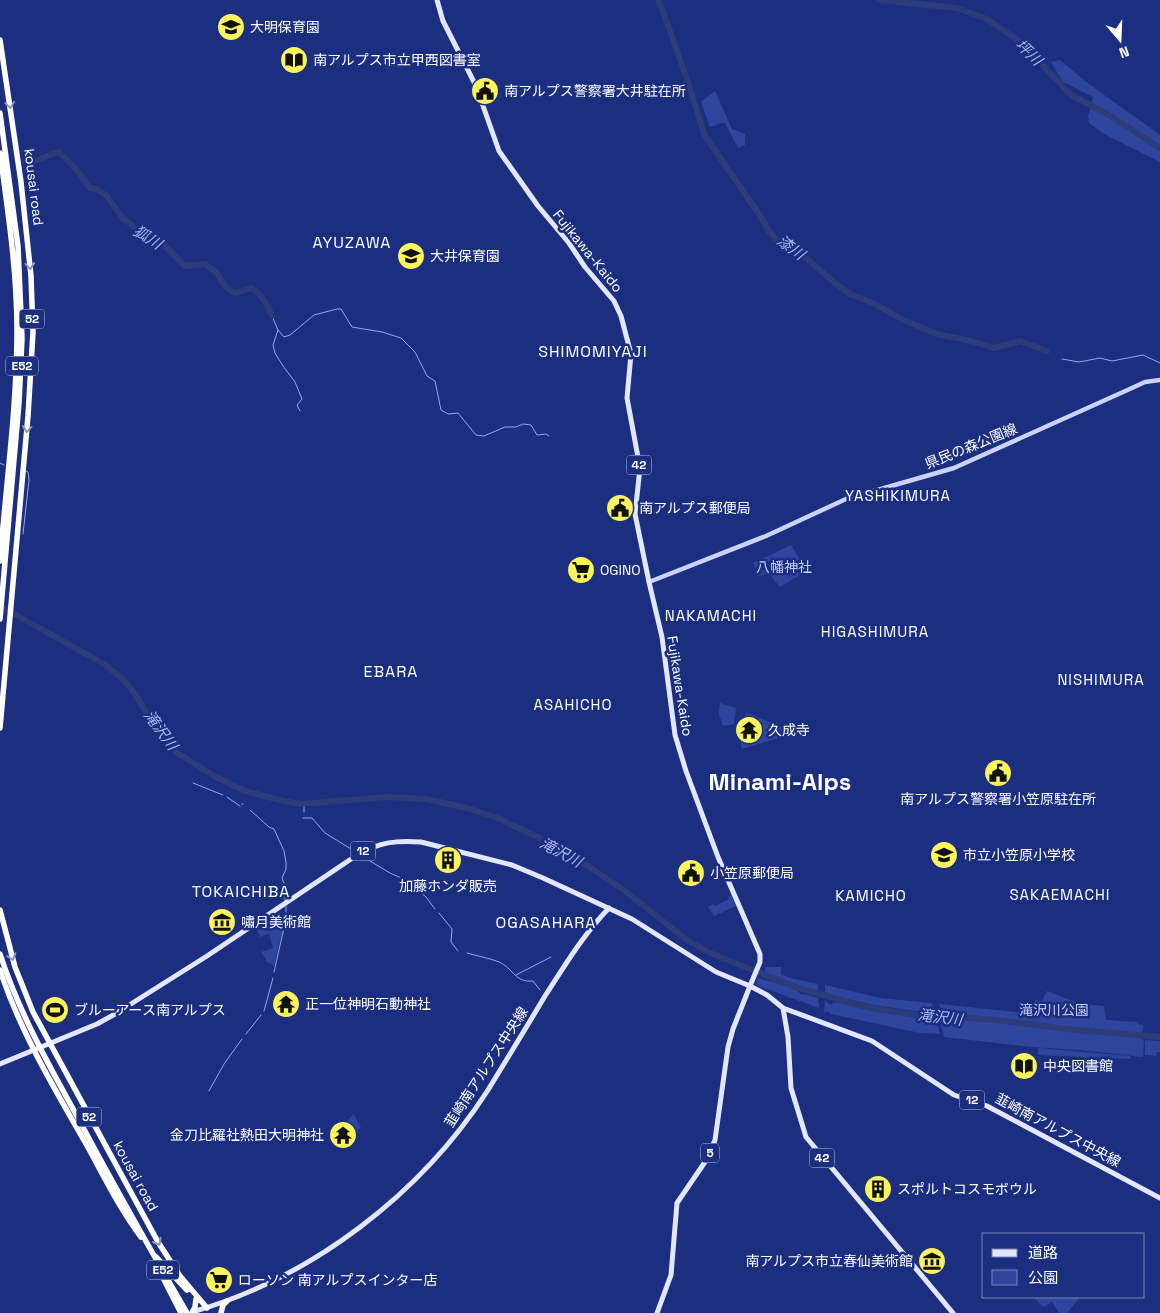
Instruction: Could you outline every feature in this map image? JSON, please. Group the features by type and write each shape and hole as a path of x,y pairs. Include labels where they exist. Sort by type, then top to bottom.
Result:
{"highway":[{"name":"kousai road","path":"0,40 21,182 32,300 31,379 0,728"},
{"path":"0,63 2,50"},
{"name":"E52","path":"0,113 18,246 22,338 19,403 0,620"},
{"name":"kousai road","path":"0,153 15,265 17,329 16,390 0,561"},
{"name":"kousai road","path":"0,910 10,951 33,1012 158,1242 180,1276 210,1310"},
{"name":"E52","path":"0,954 16,1000 28,1025 138,1227 182,1313"},
{"name":"kousai road","path":"0,970 18,1017 34,1050 132,1225 167,1270 210,1310"},
{"name":"E52","path":"138,1227 180,1301 192,1313"},
{"path":"192,1313 196,1299"},
{"path":"221,1313 223,1305 227,1300"}],"main road":[{"name":"Fujikawa-Kaido","path":"436,0 443,21 476,86 497,147 538,206 568,243 585,268 614,301 621,316 631,354 627,398 640,468 635,514 664,652 677,742 718,857 760,954 758,967 751,984"},
{"name":"県民の森公園線","path":"649,582 766,536 846,500 954,468 1145,382 1160,380"},
{"name":"12","path":"0,1064 97,1024 115,1014 207,956 357,855 382,843 421,842 512,865 641,924 716,972 751,984"},
{"name":"韮崎南アルプス中央線","path":"192,1313 210,1310 227,1300 285,1274 328,1249 381,1210 430,1164 460,1130 483,1097 574,950 609,908"},
{"path":"751,984 783,1008"},
{"name":"5","path":"657,1313 671,1275 677,1203 707,1159 715,1140 728,1047 751,984"},
{"name":"韮崎南アルプス中央線","path":"783,1008 872,1041 954,1095 987,1106 1160,1198"},
{"name":"42","path":"783,1008 788,1037 791,1088 806,1137 953,1313"}],"green space":[{"path":"1060,60 1085,81 1160,135 1160,162 1104,134 1089,123 1088,116 1093,97 1063,82 1051,62"},
{"path":"715,91 732,129 745,134 745,145 738,148 725,123 710,127 701,102"},
{"name":"八幡神社","path":"791,545 807,571 780,587 769,574 759,576 753,563"},
{"path":"720,703 736,708 734,724 723,726 719,714"},
{"path":"746,713 791,730 791,734 742,749 740,743 753,740 752,718 746,717"},
{"path":"731,895 736,906 714,916 708,907 713,904 715,906 729,899 728,897"},
{"path":"285,920 274,966 268,963 261,952 273,948 269,934 260,937 257,930 271,928 273,925"},
{"path":"765,967 781,967 781,975 818,984 818,992 793,985 765,973"},
{"path":"758,978 788,986 802,995 818,998 819,1008 756,985"},
{"path":"825,985 880,998 932,1003 935,1014 874,1005 825,994"},
{"name":"滝沢川公園","path":"1047,991 1078,1003 1104,1006 1106,1020 1136,1022 1143,1025 1142,1034 1019,1022 1018,1020 942,1014 939,1004 1025,1013 1035,1004 1035,1000 1042,1001"},
{"path":"825,1000 830,1005 834,1002 881,1012 936,1020 940,1034 920,1033 831,1014 828,1011 824,1013"},
{"name":"滝沢川公園","path":"939,1015 1136,1036 1144,1040 1143,1057 944,1037"},
{"path":"1145,1040 1160,1041 1160,1052 1157,1052 1156,1056 1145,1055"},
{"name":"滝沢川公園","path":"1038,1048 1130,1056 1131,1059 1038,1055"},
{"path":"354,1114 361,1128 352,1134 347,1129 338,1137 334,1133"},
{"path":"1035,1298 1079,1298 1067,1313 1059,1313 1052,1302 1043,1307"}],"waterway":[{"name":"漆川","path":"658,0 705,136 768,230 778,241 806,258 850,294 937,334 994,348 1020,341 1047,351"},
{"name":"坪川","path":"879,0 957,8 987,19 1019,41 1071,95 1104,112 1160,148"},
{"name":"狐川","path":"26,162 35,161 59,152 77,170 90,188 98,190 107,196 123,219 131,224 142,236 164,245 185,266 205,264 216,272 225,286 232,292 236,293 251,288 255,290 264,300 272,316"},
{"path":"272,316 278,330 284,337 290,335 314,315 341,309 352,327 382,332 401,338 415,352 427,376 435,381 441,410 448,414 458,413 476,435 484,436 505,427 516,427 523,424 531,425 537,435 546,434 549,436"},
{"path":"278,330 273,345 275,353 295,382 302,399 297,405 300,411"},
{"name":"漆川","path":"1062,359 1079,362 1100,358 1112,361 1143,355 1160,363"},
{"path":"0,463 4,465"},
{"path":"23,534 29,480 28,472 26,471"},
{"name":"滝沢川","path":"0,606 104,664 123,679 155,726 177,753 216,777 245,791 301,804 387,797 426,799 467,808 495,817 540,838 566,855 588,866 625,891 687,940 710,953 795,987 855,1004 930,1017 942,1016 996,1020 1066,1029 1160,1037"},
{"path":"193,783 223,795"},
{"path":"227,797 240,806"},
{"name":"滝沢川","path":"304,803 304,812"},
{"path":"250,810 269,827 274,829 284,851 286,869 282,878 285,886 285,900"},
{"path":"303,818 312,818 325,833 356,852"},
{"path":"365,858 406,880 426,897 435,909"},
{"path":"274,972 286,919 286,906"},
{"path":"439,913 452,929 451,942 458,951"},
{"path":"467,953 499,962 522,980 533,981 540,990"},
{"path":"516,975 551,957"},
{"path":"264,1011 273,978"},
{"path":"246,1034 261,1015"},
{"path":"209,1091 224,1064 242,1039"}],"place":[{"name":"大明保育園","path":"231,27"},
{"name":"南アルプス市立甲西図書室","path":"294,60"},
{"name":"南アルプス警察署大井駐在所","path":"485,91"},
{"name":"大井保育園","path":"411,256"},
{"name":"南アルプス郵便局","path":"620,508"},
{"name":"OGINO","path":"581,570"},
{"name":"久成寺","path":"749,730"},
{"name":"南アルプス警察署小笠原駐在所","path":"998,773"},
{"name":"市立小笠原小学校","path":"944,855"},
{"name":"加藤ホンダ販売","path":"448,860"},
{"name":"小笠原郵便局","path":"691,873"},
{"name":"嘯月美術館","path":"222,922"},
{"name":"正一位神明石動神社","path":"286,1004"},
{"name":"ブルーアース南アルプス","path":"55,1010"},
{"name":"中央図書館","path":"1024,1066"},
{"name":"金刀比羅社熱田大明神社","path":"343,1135"},
{"name":"スポルトコスモボウル","path":"878,1189"},
{"name":"南アルプス市立春仙美術館","path":"932,1261"},
{"name":"ローソン 南アルプスインター店","path":"219,1280"}],"district":[{"name":"AYUZAWA","path":"352,242"},
{"name":"SHIMOMIYAJI","path":"593,351"},
{"name":"YASHIKIMURA","path":"898,495"},
{"name":"NAKAMACHI","path":"711,615"},
{"name":"HIGASHIMURA","path":"875,631"},
{"name":"EBARA","path":"391,671"},
{"name":"NISHIMURA","path":"1101,679"},
{"name":"ASAHICHO","path":"573,704"},
{"name":"Minami-Alps","path":"780,781"},
{"name":"TOKAICHIBA","path":"241,891"},
{"name":"SAKAEMACHI","path":"1060,894"},
{"name":"KAMICHO","path":"871,895"},
{"name":"OGASAHARA","path":"546,922"}]}
